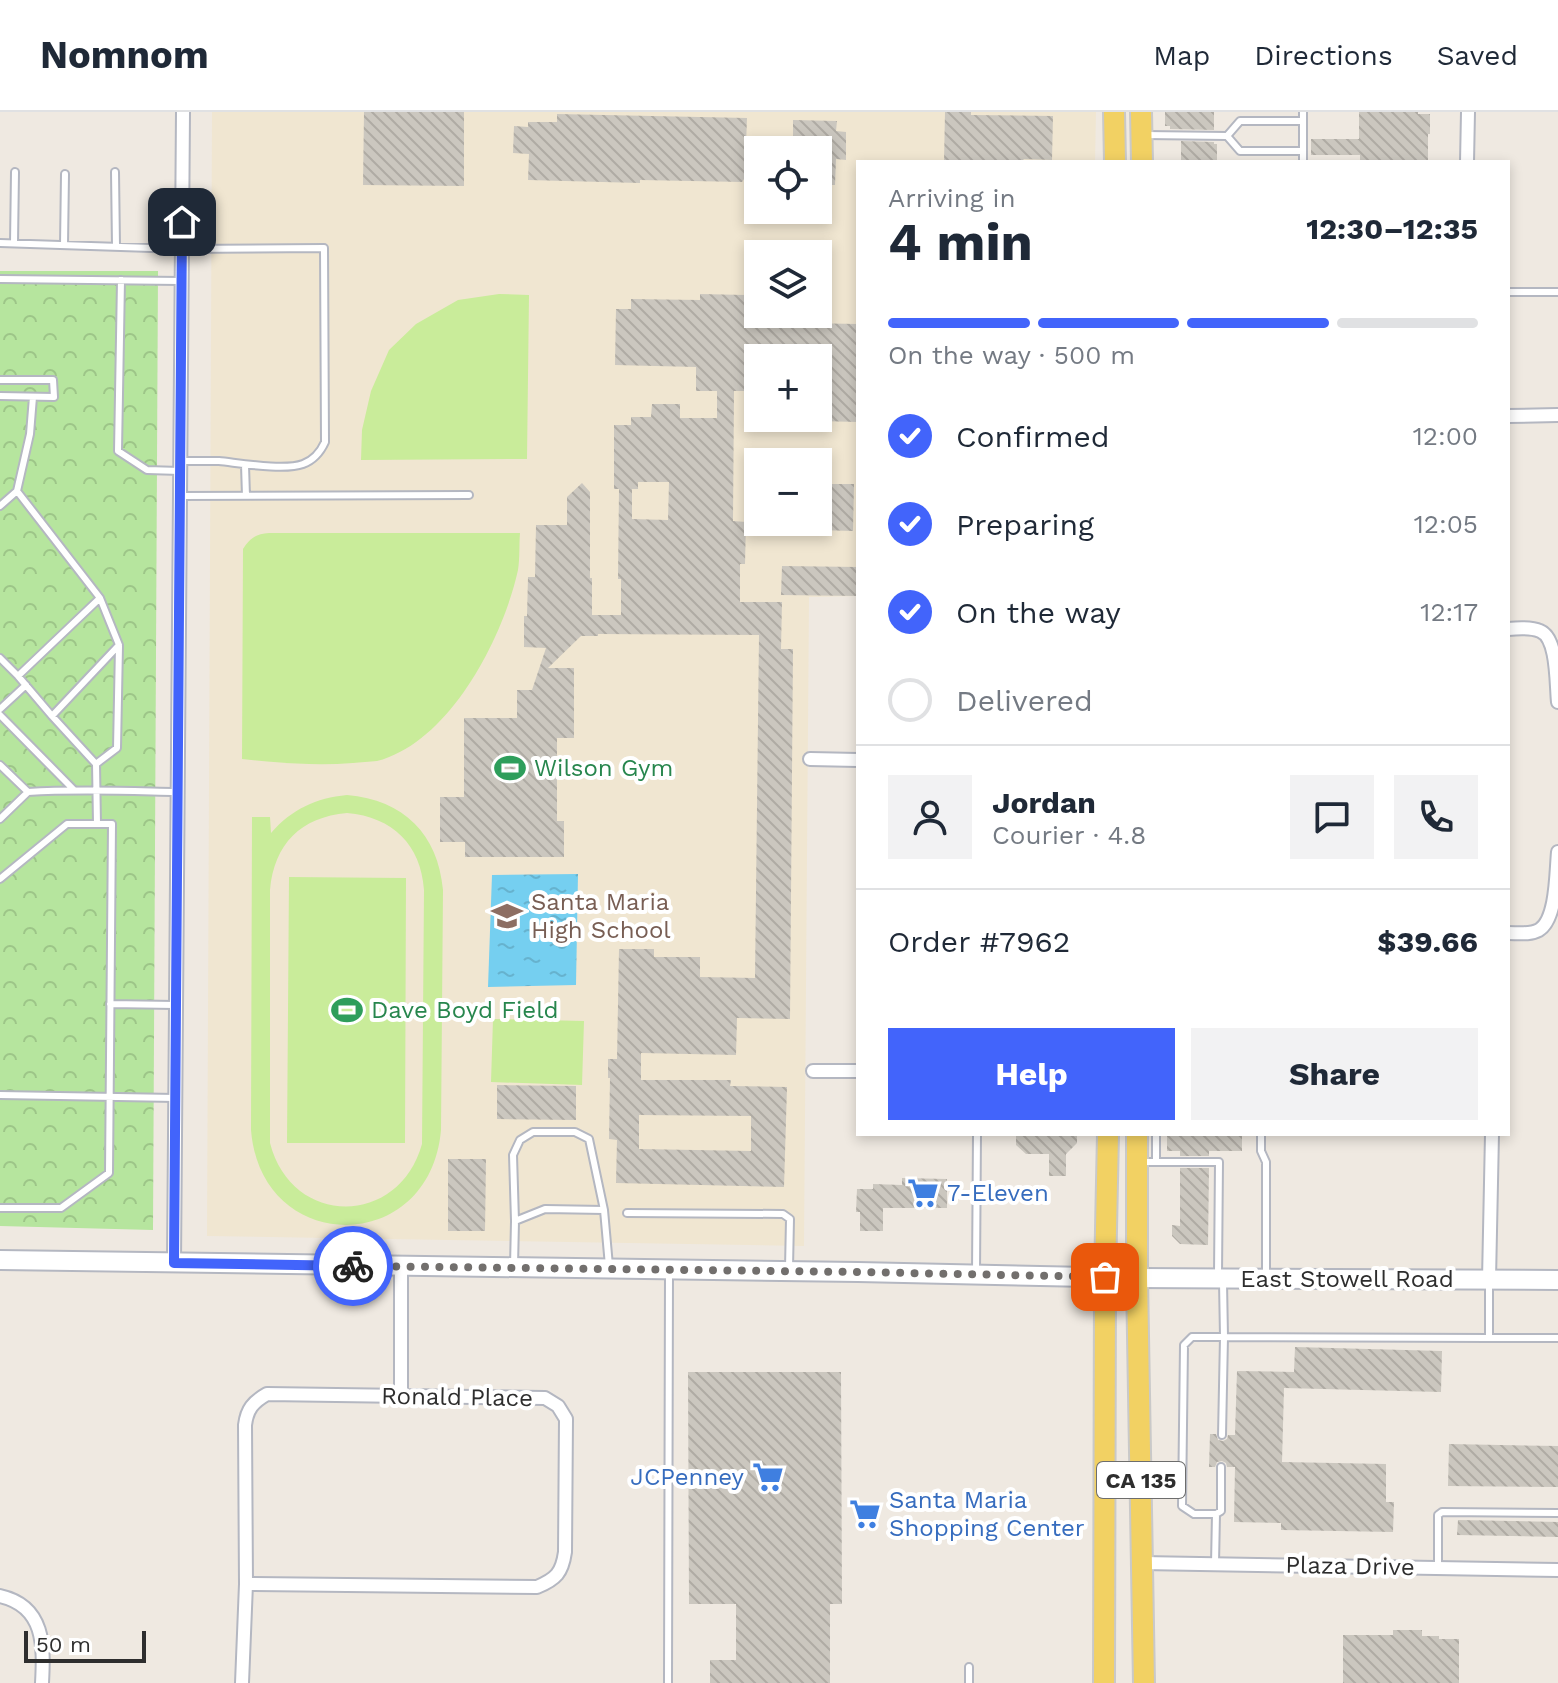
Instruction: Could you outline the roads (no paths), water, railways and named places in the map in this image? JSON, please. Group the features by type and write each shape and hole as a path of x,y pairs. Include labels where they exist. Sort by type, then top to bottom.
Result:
{"main road":[{"path":"1114,112 1115,160"},
{"path":"1141,112 1142,160"},
{"name":"CA 135","path":"1104,1683 1108,1136"},
{"name":"CA 135","path":"1138,1136 1146,1162 1137,1278 1144,1683"},
{"name":"East Stowell Road","path":"0,1260 1137,1278 1558,1280"}],"street":[{"path":"174,1263 183,112"},
{"path":"1467,160 1468,112"},
{"path":"1510,416 1558,415"},
{"path":"1510,629 1538,630 1547,635 1552,647 1558,702"},
{"path":"810,759 856,760"},
{"path":"1510,933 1530,934 1542,929 1548,920 1558,852"},
{"path":"813,1071 856,1071"},
{"path":"1489,1280 1492,1136"},
{"path":"401,1267 401,1395"},
{"name":"Ronald Place","path":"267,1394 401,1395 545,1398 558,1406 566,1419 565,1552 563,1566 553,1580 537,1587 246,1584 245,1425 246,1414 253,1402 267,1394"},
{"name":"Plaza Drive","path":"1142,1563 1558,1570"},
{"path":"242,1683 246,1584"},
{"path":"0,1596 24,1606 35,1619 41,1636 43,1678"}],"lane":[{"path":"1303,112 1303,160"},
{"path":"1227,136 1240,121 1303,121"},
{"path":"1141,135 1227,136 1240,151 1303,151"},
{"path":"14,243 15,172"},
{"path":"115,172 116,246"},
{"path":"64,245 65,174"},
{"path":"0,243 181,249 324,248 325,442 320,453 301,465 245,465 220,461 147,470 118,451 121,280"},
{"path":"0,279 181,281"},
{"path":"1510,292 1558,292"},
{"path":"0,380 53,380 54,397 0,396"},
{"path":"0,506 17,491 30,434 33,397"},
{"path":"245,465 246,496"},
{"path":"17,491 100,598 119,645 117,748 96,764"},
{"path":"180,496 469,495"},
{"path":"18,676 100,598"},
{"path":"52,716 119,645"},
{"path":"0,658 96,764 97,824"},
{"path":"26,685 0,712 73,789"},
{"path":"0,765 28,792"},
{"path":"0,819 28,792 73,789 178,792"},
{"path":"0,879 67,824 112,824 109,1173 61,1208 0,1208"},
{"path":"110,1004 176,1005"},
{"path":"0,1095 176,1098"},
{"path":"514,1268 513,1155 520,1140 533,1132 575,1132 589,1139 604,1210 609,1269"},
{"path":"976,1275 977,1136"},
{"path":"1155,1136 1146,1162 1219,1162 1224,1337 1222,1435"},
{"path":"1261,1136 1261,1151 1266,1162 1266,1279"},
{"path":"515,1221 545,1209 604,1210"},
{"path":"627,1213 783,1214 790,1219 789,1272"},
{"path":"668,1683 669,1270"},
{"path":"1489,1280 1489,1338"},
{"path":"1221,1467 1221,1511 1216,1514 1194,1514 1182,1506 1184,1345 1192,1337 1558,1338"},
{"path":"1438,1568 1438,1515 1442,1512 1558,1513"},
{"path":"1215,1564 1216,1514"},
{"path":"969,1667 969,1683"}],"water":[{"path":"578,874 576,985 488,987 492,875"}],"place":[{"name":"Wilson Gym","path":"510,768"},
{"name":"Santa Maria High School","path":"507,916"},
{"name":"Dave Boyd Field","path":"347,1010"},
{"name":"7-Eleven","path":"923,1193"},
{"name":"JCPenney","path":"768,1477"},
{"name":"Santa Maria Shopping Center","path":"865,1514"}]}
